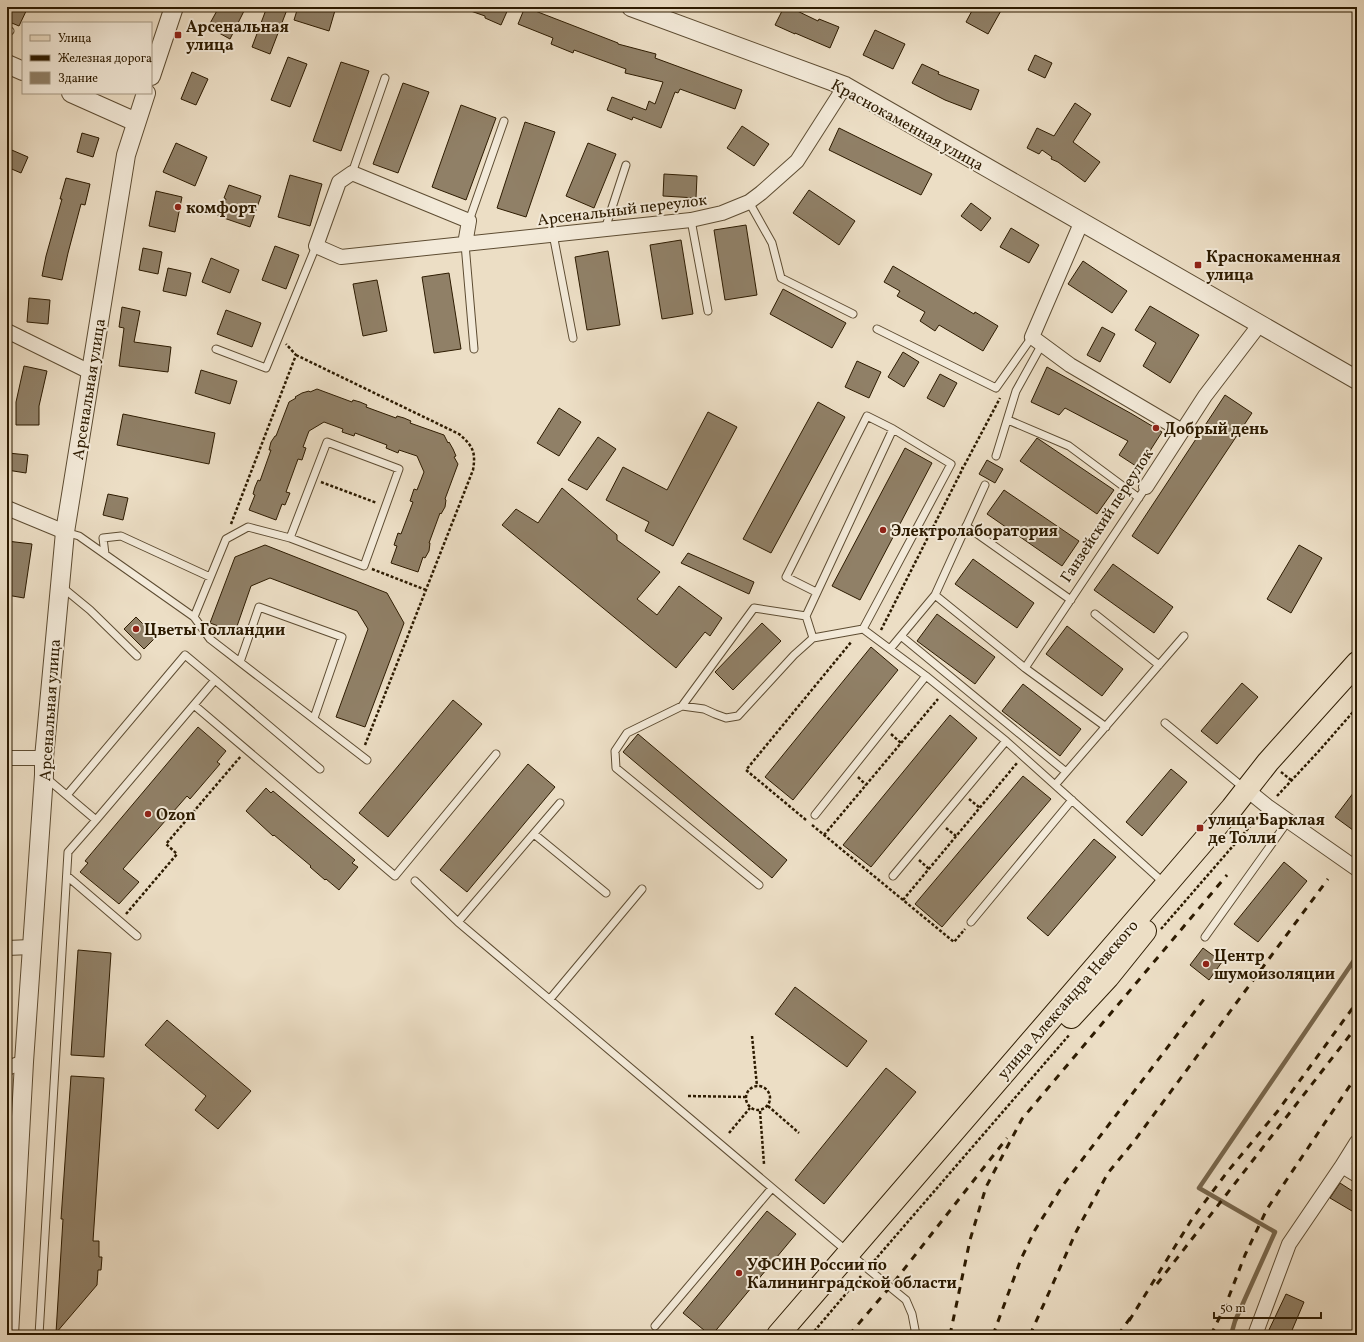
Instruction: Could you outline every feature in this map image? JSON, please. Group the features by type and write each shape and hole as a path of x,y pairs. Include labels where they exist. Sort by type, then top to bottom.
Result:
{"main road":[{"name":"улица Александра Невского","path":"778,1335 854,1256 1166,884 1232,808 1251,793 1273,757 1357,663"},
{"path":"796,1335 854,1256 1108,977 1251,793 1357,682"}],"street":[{"path":"152,73 174,7"},
{"name":"Краснокаменная улица","path":"631,7 845,86 1357,380"},
{"path":"7,64 22,71"},
{"name":"Арсенальный переулок","path":"316,246 341,257 691,220 722,213 749,202 762,193 797,161 845,86"},
{"path":"73,94 136,122"},
{"name":"Арсенальная улица","path":"9,1335 15,1065 31,947 59,584 65,532 126,155 146,94"},
{"path":"316,246 339,182 352,173 469,220 465,244"},
{"path":"1082,221 1037,340 1070,365 1182,431"},
{"name":"Ганзейский переулок","path":"1142,492 1205,396 1260,324"},
{"path":"7,331 90,372"},
{"path":"8,511 65,532"},
{"path":"7,758 44,767"},
{"path":"1251,793 1357,869"},
{"path":"7,948 31,947"},
{"path":"1255,1335 1289,1244 1357,1142"},
{"path":"1342,1166 1357,1176"}],"lane":[{"path":"352,173 385,78"},
{"path":"469,220 504,121"},
{"path":"605,229 626,165"},
{"path":"749,202 772,243 781,278 853,314"},
{"path":"691,220 708,311"},
{"path":"554,234 573,338"},
{"path":"465,244 474,349"},
{"path":"216,349 266,368 316,246"},
{"path":"877,329 996,388 1037,340"},
{"path":"996,456 1016,391 1037,340"},
{"path":"816,592 786,577 867,416 893,429 951,464 863,629"},
{"path":"1008,420 1069,446 1142,492"},
{"path":"813,638 806,616 893,429"},
{"path":"194,618 226,539 248,527 290,538 364,566 399,469 327,442 290,538"},
{"path":"890,649 935,595 985,485"},
{"name":"Ганзейский переулок","path":"1025,668 1142,492"},
{"path":"966,526 1071,600"},
{"path":"65,532 79,536 194,618 210,639 364,757"},
{"path":"105,554 103,538 121,536 210,578"},
{"path":"59,584 90,610 137,656"},
{"path":"935,595 1025,668 1106,727"},
{"path":"240,662 259,608 342,637 314,718"},
{"path":"759,885 616,768 615,751 627,733 682,706 754,608 806,616"},
{"path":"1095,614 1159,665"},
{"path":"682,706 704,709 726,718 738,716 794,655 813,638 863,629 926,676 1006,741 1166,884"},
{"path":"901,636 1066,772"},
{"path":"1055,785 1184,636"},
{"path":"67,795 185,655 320,769"},
{"path":"815,815 926,676"},
{"path":"39,1335 68,852 215,680"},
{"path":"194,705 395,876 496,754"},
{"path":"1164,723 1251,793"},
{"path":"893,876 1006,741"},
{"path":"44,767 67,795 96,820"},
{"path":"971,922 1072,800"},
{"path":"458,922 560,803"},
{"path":"1205,937 1288,821"},
{"path":"534,834 606,893"},
{"path":"67,876 137,936"},
{"path":"414,881 458,922 906,1300 912,1314 916,1335"},
{"path":"550,999 642,889"},
{"path":"655,1326 772,1188"}],"path":[{"path":"280,335 287,346 296,355 459,434 470,443 474,452 475,459 473,470 426,590 364,757"},
{"path":"226,539 296,355"},
{"path":"876,639 1003,392 996,388"},
{"path":"951,464 963,468"},
{"path":"313,479 385,506"},
{"path":"364,566 426,590"},
{"path":"824,835 944,691"},
{"path":"1353,712 1357,702"},
{"path":"124,916 177,854 166,844 246,749"},
{"path":"903,900 1022,756"},
{"path":"752,1036 757,1086"},
{"path":"757,1086 765,1088 768,1092 770,1101 768,1106 760,1111 750,1108 747,1105 746,1097 749,1090 757,1086"},
{"path":"688,1096 746,1097"},
{"path":"768,1106 799,1134"},
{"path":"729,1134 750,1108"},
{"path":"760,1111 764,1164"}],"building":[{"path":"7,7 28,7 19,26 7,21"},
{"path":"219,7 246,7 230,39 208,27"},
{"path":"267,7 288,7 270,54 252,47"},
{"path":"298,7 336,7 329,31 294,20"},
{"path":"465,7 509,7 501,25 485,18 485,16 465,9"},
{"path":"525,7 618,44 656,54 655,58 742,90 735,109 680,89 678,93 675,92 661,128 633,117 632,120 607,110 612,97 646,110 649,101 655,104 663,82 625,73 626,69 574,50 573,53 551,44 553,38 518,24"},
{"path":"784,7 789,7 818,21 819,19 839,27 830,48 775,25"},
{"path":"974,7 1003,7 988,34 966,22"},
{"path":"875,30 905,44 893,69 863,55"},
{"path":"1035,55 1052,63 1045,78 1028,70"},
{"path":"288,57 307,64 290,107 271,100"},
{"path":"341,62 369,71 341,151 313,141"},
{"path":"922,64 939,72 938,74 979,90 971,110 945,100 912,83"},
{"path":"192,72 208,79 196,105 181,99"},
{"path":"403,83 429,92 398,173 373,164"},
{"path":"1075,103 1091,114 1073,142 1100,162 1085,182 1058,162 1051,159 1052,157 1042,150 1039,154 1027,148 1037,128 1054,136"},
{"path":"461,105 496,118 466,200 432,187"},
{"path":"525,122 555,132 526,217 497,208"},
{"path":"742,126 769,144 754,166 727,148"},
{"path":"839,128 932,174 921,195 829,150"},
{"path":"82,133 99,138 93,157 77,152"},
{"path":"176,143 207,157 195,186 163,172"},
{"path":"588,143 616,154 594,208 566,196"},
{"path":"7,148 28,157 21,173 7,167"},
{"path":"664,174 697,176 696,198 663,196"},
{"path":"290,175 322,184 310,226 278,217"},
{"path":"66,178 90,184 85,205 81,204 62,280 42,276"},
{"path":"229,185 261,196 250,227 218,216 222,205 224,206 226,199 224,198"},
{"path":"809,190 855,221 839,245 793,213"},
{"path":"156,191 182,197 175,232 149,226"},
{"path":"971,203 991,218 981,231 961,216"},
{"path":"746,225 757,295 725,300 714,230"},
{"path":"1011,228 1039,245 1029,263 1000,247"},
{"path":"681,240 693,314 662,319 650,245"},
{"path":"275,246 299,255 286,289 262,280"},
{"path":"143,248 162,252 158,274 139,270"},
{"path":"608,251 620,325 587,330 575,257"},
{"path":"211,258 239,270 230,293 202,282"},
{"path":"1083,261 1127,291 1112,313 1068,284"},
{"path":"893,266 974,314 975,312 998,326 983,351 939,325 935,331 920,321 925,312 897,296 900,291 884,282"},
{"path":"168,268 191,273 186,296 163,291"},
{"path":"449,273 461,349 434,353 422,277"},
{"path":"377,280 387,331 363,336 353,284"},
{"path":"783,289 846,323 832,348 770,314"},
{"path":"29,298 50,300 48,324 27,322"},
{"path":"1150,306 1199,335 1170,383 1143,366 1156,343 1135,330"},
{"path":"122,307 140,311 134,342 171,347 168,372 119,366 124,328 119,327"},
{"path":"226,310 261,323 252,347 217,334"},
{"path":"1102,327 1115,334 1100,362 1087,355"},
{"path":"903,352 919,362 904,387 888,377"},
{"path":"857,361 881,372 869,398 845,387"},
{"path":"24,366 47,371 39,406 39,425 16,425 16,402"},
{"path":"1047,367 1162,432 1139,468 1119,455 1128,441 1065,408 1059,415 1031,402"},
{"path":"201,370 237,381 230,404 195,393"},
{"path":"940,374 957,383 944,407 927,398"},
{"path":"317,389 352,402 353,400 360,402 367,405 366,407 396,418 397,416 404,418 411,421 410,423 444,435 453,449 456,456 454,457 458,464 445,499 445,507 441,514 440,513 429,543 429,551 425,558 423,557 418,572 391,563 397,546 394,545 398,533 401,534 413,502 410,501 414,489 417,490 424,472 417,456 399,450 398,453 386,448 387,445 355,433 354,436 342,432 343,429 324,422 309,431 303,447 306,448 302,460 298,459 286,492 290,493 285,505 282,504 276,520 249,510 255,495 253,494 255,487 258,480 260,481 271,450 269,450 271,442 276,436 289,402 302,393"},
{"path":"1225,395 1252,413 1158,554 1132,536"},
{"path":"818,402 845,417 771,553 743,539"},
{"path":"559,408 581,422 559,456 537,443"},
{"path":"708,412 737,427 673,546 645,531 649,522 606,500 623,467 667,490"},
{"path":"123,414 215,433 209,464 117,445"},
{"path":"598,437 616,449 587,490 568,480"},
{"path":"1037,438 1114,490 1097,514 1020,461"},
{"path":"905,448 932,463 860,600 832,586"},
{"path":"8,453 28,455 26,473 7,470"},
{"path":"987,460 1003,469 995,483 979,474"},
{"path":"562,488 617,535 617,540 660,572 637,599 657,615 679,586 722,618 710,636 705,632 676,668 502,525 516,509 538,523"},
{"path":"1004,490 1079,541 1062,566 987,514"},
{"path":"108,494 128,498 123,520 103,515"},
{"path":"7,541 32,544 24,598 7,595"},
{"path":"265,545 387,593 404,623 365,727 336,717 368,629 357,611 270,578 251,586 235,632 210,623 235,557"},
{"path":"1299,545 1322,558 1291,613 1267,599"},
{"path":"688,553 754,582 749,594 681,563"},
{"path":"973,559 1034,603 1017,628 955,584"},
{"path":"1113,564 1173,607 1154,633 1094,590"},
{"path":"937,614 995,657 975,684 917,641"},
{"path":"136,617 156,637 144,649 124,629"},
{"path":"762,623 781,641 733,690 715,672"},
{"path":"1067,626 1123,669 1102,696 1046,654"},
{"path":"871,647 898,670 793,800 765,777"},
{"path":"1242,683 1258,697 1217,744 1201,731"},
{"path":"1023,684 1081,729 1060,756 1002,711"},
{"path":"453,700 482,724 388,837 359,813"},
{"path":"950,715 977,738 871,867 843,845"},
{"path":"198,727 226,751 217,762 220,764 190,799 187,796 123,869 139,882 119,904 80,872 88,863 85,861"},
{"path":"638,734 787,860 772,878 623,752"},
{"path":"528,764 555,787 467,892 440,870"},
{"path":"1171,769 1187,782 1142,836 1126,822"},
{"path":"1023,776 1051,799 942,927 915,904"},
{"path":"266,788 271,793 273,791 355,860 352,863 358,867 339,890 326,879 325,880 310,867 311,866 274,835 273,836 246,811"},
{"path":"1357,788 1357,833 1335,817"},
{"path":"1094,839 1116,857 1048,936 1027,918"},
{"path":"1284,862 1307,881 1258,942 1234,924"},
{"name":"Центр шумоизоляции","path":"1203,948 1222,962 1209,980 1190,965"},
{"path":"78,950 111,953 104,1057 71,1055"},
{"path":"795,987 867,1041 847,1067 775,1014"},
{"path":"167,1020 251,1091 218,1129 195,1110 206,1096 145,1045"},
{"path":"886,1068 916,1092 824,1204 795,1180"},
{"path":"71,1076 104,1078 93,1241 99,1241 99,1257 102,1257 101,1270 98,1270 97,1285 56,1333 63,1219 61,1219"},
{"path":"1340,1183 1357,1194 1357,1203 1352,1211 1330,1198"},
{"name":"УФСИН России по Калининградской области","path":"767,1211 796,1234 712,1335 710,1335 683,1313"},
{"path":"1286,1294 1304,1302 1290,1335 1275,1335 1268,1332"}],"waterway":[{"path":"1231,1335 1235,1321 1275,1232 1199,1188 1357,956"}],"railway":[{"path":"950,1335 970,1240 986,1187 1022,1119 1227,875"},
{"path":"1030,1335 1076,1232 1108,1173 1135,1140 1328,879"},
{"path":"993,1335 1021,1259 1035,1230 1063,1185 1208,994"},
{"path":"1129,1321 1192,1219 1228,1171 1277,1112 1357,1002"},
{"path":"1157,1284 1357,1026"},
{"path":"1211,1335 1226,1304 1245,1255 1267,1209 1357,1075"},
{"path":"849,1335 890,1287 1007,1138"},
{"path":"1118,1335 1131,1317"}],"place":[{"name":"Арсенальная улица","path":"178,35"},
{"name":"комфорт","path":"178,207"},
{"name":"Краснокаменная улица","path":"1198,265"},
{"name":"Добрый день","path":"1156,428"},
{"name":"Электролаборатория","path":"883,530"},
{"name":"Цветы Голландии","path":"136,629"},
{"name":"Ozon","path":"148,814"},
{"name":"улица Барклая де Толли","path":"1200,828"},
{"name":"Центр шумоизоляции","path":"1206,964"},
{"name":"УФСИН России по Калининградской области","path":"739,1273"}]}
